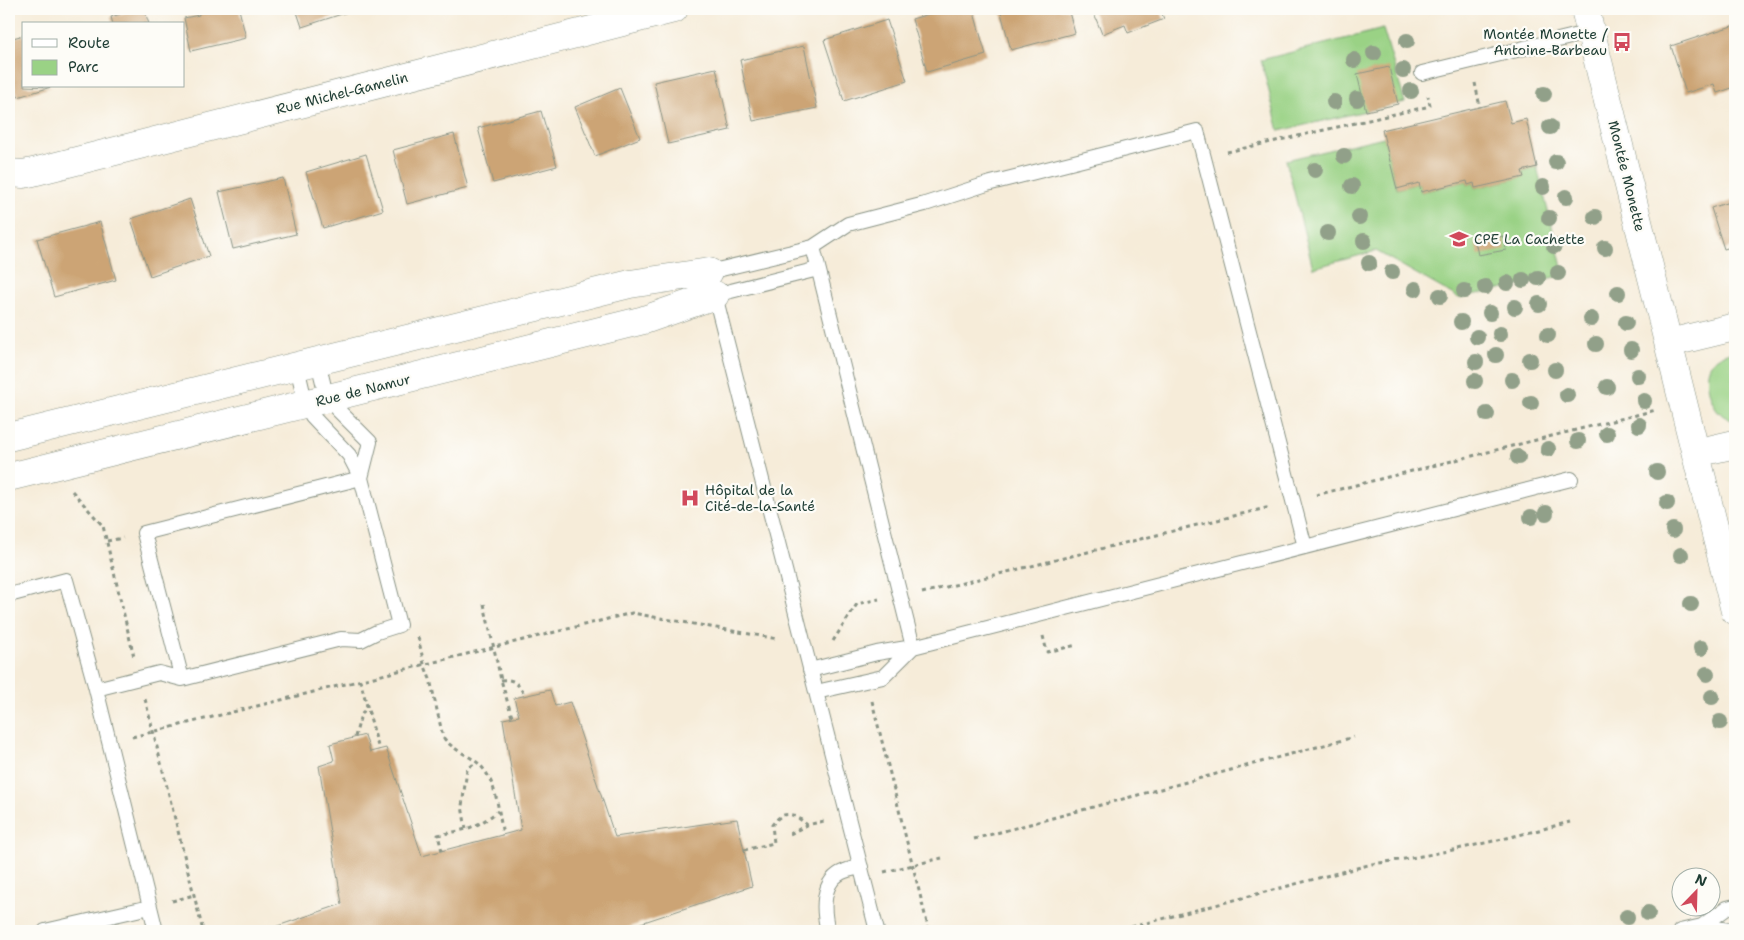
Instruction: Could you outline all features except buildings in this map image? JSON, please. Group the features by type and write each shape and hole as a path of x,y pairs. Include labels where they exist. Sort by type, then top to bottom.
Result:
{"street":[{"name":"Rue Michel-Gamelin","path":"9,173 23,174 33,172 674,9"},
{"name":"Montée Monette","path":"1588,21 1735,611"},
{"path":"9,437 630,284 712,284"},
{"name":"Rue de Namur","path":"9,477 644,320 712,284"},
{"path":"1669,344 1735,328"},
{"path":"1696,453 1735,444"}],"lane":[{"path":"1422,73 1588,21"},
{"path":"712,284 812,247 848,224 925,204 986,184 1197,131 1305,547"},
{"path":"812,247 913,647"},
{"path":"712,284 818,269"},
{"path":"712,284 877,931"},
{"path":"96,689 159,674 182,679 341,639 361,640 377,632 399,625 361,478 349,455 318,424 317,402 307,364"},
{"path":"307,364 317,402 370,442 361,478"},
{"path":"182,679 144,533 361,478"},
{"path":"810,670 913,647 1571,479"},
{"path":"9,595 66,580 96,689 156,931"},
{"path":"816,692 883,677 913,647"},
{"path":"828,931 824,906 827,891 837,875 860,867"},
{"path":"1702,926 1727,908 1735,906"},
{"path":"46,931 150,907"},
{"path":"1680,931 1702,926 1735,931"}],"path":[{"path":"1474,76 1480,107"},
{"path":"1247,148 1426,107"},
{"path":"1310,496 1657,410"},
{"path":"70,490 104,526 135,660"},
{"path":"916,595 1278,505"},
{"path":"484,604 501,680 512,717"},
{"path":"828,648 857,604"},
{"path":"153,732 632,613 779,639"},
{"path":"1038,615 1048,652 1076,645"},
{"path":"416,631 424,664 430,679 443,738 449,745 476,762 492,781 503,835"},
{"path":"360,680 379,750"},
{"path":"501,680 514,680 520,686 525,696"},
{"path":"144,696 203,931"},
{"path":"872,701 929,931"},
{"path":"355,737 360,718 367,704"},
{"path":"974,839 1354,737"},
{"path":"466,829 462,806 467,770 476,762"},
{"path":"442,851 438,835 466,829 484,822 498,810"},
{"path":"744,850 774,843 772,824 784,814 800,818 806,825"},
{"path":"790,834 806,825 824,820"},
{"path":"1116,931 1372,864 1408,859 1503,839 1570,822"},
{"path":"882,872 942,858"}],"green space":[{"path":"1383,29 1405,102 1279,131 1261,60"},
{"path":"1384,137 1397,189 1419,183 1421,192 1467,181 1468,185 1474,183 1475,188 1523,177 1522,171 1537,167 1564,275 1459,298 1376,251 1313,268 1286,160"},
{"path":"1735,351 1734,421 1723,416 1716,409 1709,390 1708,375 1711,364 1716,359"}],"place":[{"name":"Montée Monette / Antoine-Barbeau","path":"1622,42"},
{"name":"CPE La Cachette","path":"1459,239"},
{"name":"Hôpital de la Cité-de-la-Santé","path":"690,498"}]}
